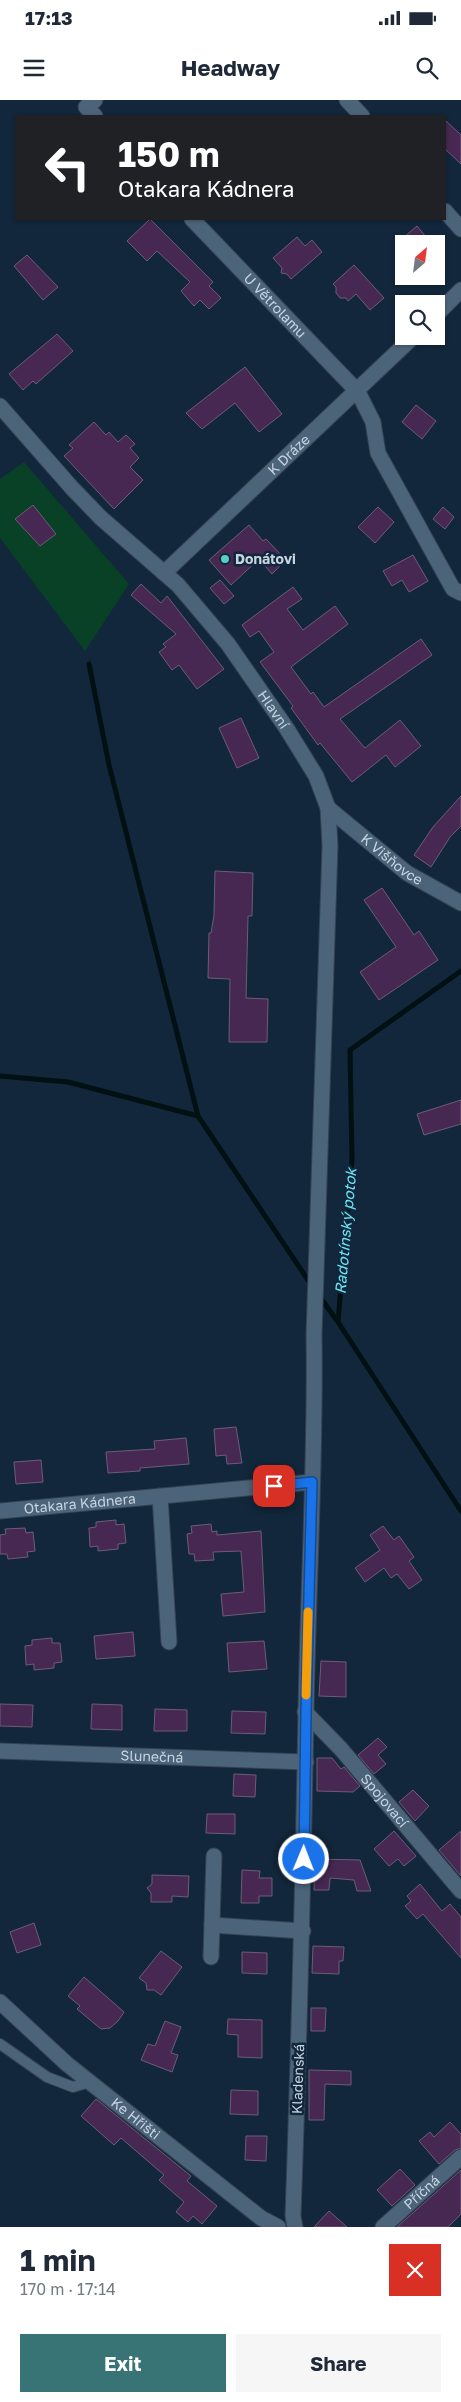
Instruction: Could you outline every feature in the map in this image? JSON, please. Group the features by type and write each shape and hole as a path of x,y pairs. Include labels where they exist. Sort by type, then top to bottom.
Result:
{"street":[{"path":"94,115 86,107 95,100"},
{"path":"348,100 361,115"},
{"path":"446,212 461,229"},
{"name":"U Větrolamu","path":"193,220 358,392 373,422 378,453 453,589 461,593"},
{"path":"445,306 461,290"},
{"name":"K Dráze","path":"164,573 358,392 405,345"},
{"name":"Hlavní","path":"0,406 72,488 193,601 228,644 309,762 328,808 330,846 320,1105 314,1335 316,1411"},
{"name":"K Višňovce","path":"328,808 408,873 461,903"},
{"name":"Kladenská","path":"295,2227 293,2216 303,1931 312,1482 316,1411"},
{"name":"Otakara Kádnera","path":"0,1511 312,1482"},
{"path":"160,1496 169,1642"},
{"name":"Spojovací","path":"306,1712 341,1749 461,1891"},
{"name":"Slunečná","path":"0,1751 306,1762"},
{"path":"211,1957 214,1856"},
{"path":"212,1925 303,1931"},
{"name":"Ke Hřišti","path":"0,2002 67,2064 261,2218 278,2227"},
{"name":"Příčná","path":"383,2227 461,2157"}],"lane":[{"path":"0,2044 47,2077 73,2087 90,2082"}],"green space":[{"path":"24,462 129,584 85,651 0,538 0,479"}],"building":[{"path":"446,121 461,135 461,164 446,150"},
{"path":"151,220 213,282 209,286 221,298 209,309 200,300 194,306 181,291 190,282 157,251 147,261 127,241"},
{"path":"417,226 424,235 406,235"},
{"path":"297,237 305,246 312,240 322,252 291,279 287,274 281,273 282,268 273,258"},
{"path":"27,255 58,287 43,300 14,266"},
{"path":"354,265 384,298 370,310 356,294 348,301 346,298 340,298 336,293 336,287 333,284"},
{"path":"57,334 73,351 36,384 33,381 23,390 9,374"},
{"path":"245,367 282,414 259,432 235,403 202,429 186,413"},
{"path":"416,405 436,421 422,439 402,422"},
{"path":"94,422 106,435 109,432 118,442 126,435 135,444 130,448 139,458 130,467 143,480 114,509 64,456 73,448 69,445"},
{"path":"33,505 56,534 40,546 15,519"},
{"path":"378,507 394,522 375,543 358,527"},
{"path":"443,507 454,517 445,529 433,519"},
{"path":"249,525 263,541 266,539 286,560 272,574 259,559 231,585 209,560"},
{"path":"413,555 428,581 409,592 402,580 392,586 383,571"},
{"path":"220,580 234,596 224,604 210,588"},
{"path":"141,584 161,603 167,596 224,669 197,689 179,665 172,670 159,652 166,647 163,644 176,634 131,595"},
{"path":"293,587 302,599 287,609 303,630 335,606 348,624 291,667 311,694 313,692 324,707 421,639 432,655 340,719 365,748 400,720 421,746 395,767 386,755 352,782 320,743 318,745 291,708 293,706 260,662 274,652 259,631 250,637 242,625"},
{"path":"241,718 259,758 237,768 219,728"},
{"path":"461,796 461,826 450,837 431,867 414,855 433,827"},
{"path":"215,871 253,873 252,916 248,916 246,998 268,999 267,1042 229,1042 230,979 208,978 209,933 211,933 214,915"},
{"path":"382,888 414,935 419,931 438,960 379,1000 360,972 396,947 364,900"},
{"path":"461,1100 461,1124 424,1135 417,1114"},
{"path":"236,1427 242,1463 227,1464 226,1455 216,1456 214,1429"},
{"path":"186,1438 189,1464 140,1468 140,1471 108,1473 106,1452 155,1449 154,1441"},
{"path":"41,1460 43,1482 16,1484 14,1462"},
{"path":"116,1520 116,1525 124,1524 126,1543 118,1544 118,1549 98,1551 98,1546 90,1547 89,1528 96,1527 96,1522"},
{"path":"211,1524 212,1532 217,1531 217,1535 261,1531 265,1612 223,1616 221,1594 244,1592 241,1551 213,1552 214,1560 195,1561 194,1554 189,1554 187,1534 192,1533 191,1526"},
{"path":"383,1526 394,1540 399,1536 414,1557 409,1561 422,1580 409,1589 397,1574 391,1578 384,1568 365,1582 355,1568 380,1550 370,1535"},
{"path":"25,1528 26,1533 33,1532 35,1551 27,1552 28,1557 8,1559 7,1554 0,1554 0,1535 6,1534 5,1529"},
{"path":"133,1632 135,1656 96,1659 94,1636"},
{"path":"52,1638 52,1643 60,1643 62,1662 54,1663 54,1668 34,1670 34,1664 26,1665 25,1646 32,1645 32,1640"},
{"path":"264,1641 267,1669 229,1672 227,1643"},
{"path":"321,1661 346,1662 346,1697 319,1696"},
{"path":"0,1704 33,1705 32,1727 0,1726"},
{"path":"92,1704 122,1705 122,1730 91,1729"},
{"path":"155,1709 187,1710 187,1731 154,1731"},
{"path":"232,1711 266,1712 265,1734 231,1733"},
{"path":"378,1738 387,1747 378,1755 386,1764 374,1774 358,1755"},
{"path":"317,1758 332,1758 341,1769 344,1767 360,1786 353,1792 317,1791"},
{"path":"234,1774 256,1775 255,1797 233,1796"},
{"path":"413,1790 429,1806 415,1821 399,1802"},
{"path":"207,1814 235,1814 235,1834 206,1833"},
{"path":"394,1831 416,1856 404,1866 398,1859 389,1866 374,1849"},
{"path":"461,1831 461,1876 439,1850"},
{"path":"315,1859 360,1860 371,1891 357,1891 354,1880 330,1878 329,1890 314,1890"},
{"path":"242,1870 260,1871 259,1878 272,1878 272,1896 259,1896 259,1903 241,1903"},
{"path":"152,1875 189,1876 188,1897 172,1896 172,1902 151,1902 151,1893 147,1888 152,1884"},
{"path":"420,1884 442,1911 450,1904 461,1917 461,1958 423,1914 417,1919 405,1906 411,1901 407,1896"},
{"path":"34,1923 41,1945 17,1953 10,1932"},
{"path":"313,1946 344,1947 343,1961 339,1961 339,1974 312,1973"},
{"path":"161,1951 182,1967 161,1995 154,1990 147,1990 146,1983 139,1978"},
{"path":"242,1952 267,1953 267,1974 242,1973"},
{"path":"84,1977 124,2012 110,2028 101,2029 77,2009 80,2006 68,1996"},
{"path":"311,2008 326,2008 325,2031 311,2031"},
{"path":"228,2019 262,2020 262,2058 238,2057 238,2035 227,2034"},
{"path":"165,2021 181,2027 171,2053 178,2055 172,2072 141,2060 148,2044 155,2046"},
{"path":"309,2070 351,2071 351,2085 325,2084 324,2120 309,2120"},
{"path":"231,2090 258,2091 258,2115 230,2114"},
{"path":"96,2099 191,2176 187,2181 217,2206 202,2224 193,2216 188,2222 176,2212 184,2202 159,2180 164,2175 121,2138 114,2145 81,2116"},
{"path":"450,2122 461,2134 461,2148 455,2150 439,2164 419,2141 430,2132 434,2137"},
{"path":"246,2136 267,2136 266,2161 245,2160"},
{"path":"400,2169 415,2185 392,2206 377,2190"},
{"path":"461,2170 461,2214 448,2227 397,2227"},
{"path":"329,2211 347,2227 314,2227"}],"waterway":[{"path":"89,664 109,765 198,1116"},
{"name":"Radotínský potok","path":"461,971 350,1050 352,1159 338,1322 461,1511"},
{"path":"0,1076 68,1082 198,1116 312,1286"},
{"path":"320,1297 338,1322"}],"slow traffic":[{"path":"306,1695 308,1612"}],"place":[{"name":"Donátovi","path":"225,559"}],"route":[{"path":"274,1486 312,1482 304,1859"}]}
